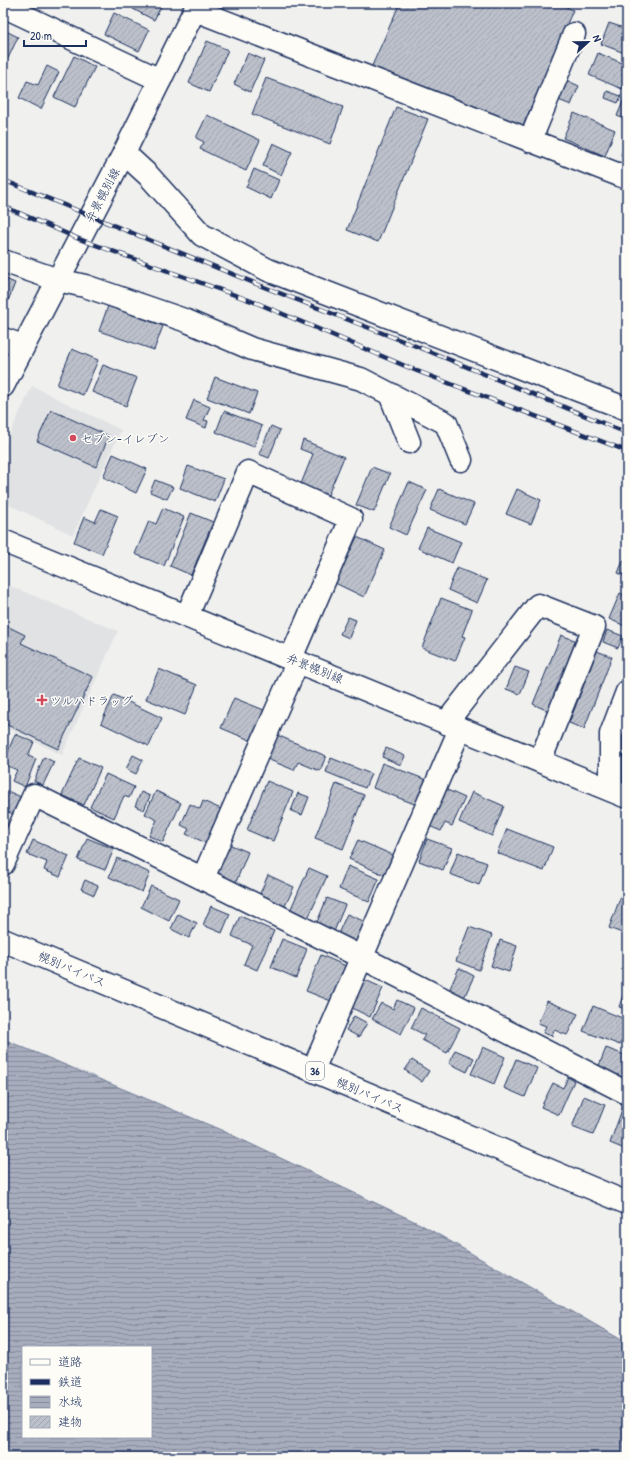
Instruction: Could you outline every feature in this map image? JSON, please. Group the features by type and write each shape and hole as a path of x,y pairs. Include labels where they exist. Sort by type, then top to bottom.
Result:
{"main road":[{"path":"3,6 160,80"},
{"path":"196,7 530,141 627,178"},
{"name":"弁景幌別線","path":"3,386 124,153 196,7"},
{"path":"530,141 574,34"},
{"path":"124,153 149,176 202,235 268,270 627,409"},
{"path":"3,261 58,280 85,286 187,321 252,349 361,379 446,423 461,460"},
{"path":"3,339 24,346"},
{"path":"390,394 410,442"},
{"path":"187,616 248,472 351,518 294,660 202,878"},
{"name":"弁景幌別線","path":"3,541 619,794"},
{"path":"313,1070 361,957 453,726 538,605 594,627 540,761"},
{"path":"619,794 611,734 627,692"},
{"path":"3,864 34,795 361,957 627,1093"},
{"name":"幌別バイパス","path":"3,940 627,1203"}],"shaded area":[{"path":"32,386 121,430 73,535 3,502 3,449"},
{"path":"3,583 118,631 62,755 3,726"}],"water":[{"path":"3,1039 219,1129 420,1224 627,1343 627,1457 3,1457"}],"building":[{"path":"136,3 163,3 154,20 133,9"},
{"path":"400,3 557,3 573,10 522,128 371,68"},
{"path":"114,13 149,30 139,51 104,34"},
{"path":"609,23 627,29 627,54 601,44"},
{"path":"4,30 18,37 3,69 3,32"},
{"path":"207,41 228,50 209,92 189,83"},
{"path":"248,53 264,60 250,92 234,84"},
{"path":"598,53 627,65 627,76 622,89 589,75"},
{"path":"74,56 95,67 75,107 54,97"},
{"path":"47,66 59,72 41,109 19,98 27,81 38,85"},
{"path":"266,78 343,107 330,144 252,114"},
{"path":"564,79 579,86 571,105 556,99"},
{"path":"607,91 621,96 618,103 605,98"},
{"path":"624,99 627,101 627,120 617,116"},
{"path":"396,107 428,119 378,242 347,230"},
{"path":"574,113 615,130 605,156 563,138"},
{"path":"207,115 260,140 246,171 200,149 204,142 196,138"},
{"path":"627,139 627,157 621,155"},
{"path":"273,143 292,152 281,175 263,166"},
{"path":"254,169 279,180 271,199 246,187"},
{"path":"3,231 7,232 3,240"},
{"path":"3,278 15,283 3,314"},
{"path":"108,306 163,326 154,350 99,331"},
{"path":"72,349 98,360 83,395 57,385"},
{"path":"103,365 137,378 126,406 92,392"},
{"path":"215,377 257,393 249,414 207,398"},
{"path":"194,400 210,407 204,420 208,421 206,428 186,420"},
{"name":"セブン-イレブン","path":"51,410 109,436 96,467 37,441"},
{"path":"224,411 262,426 254,447 216,432"},
{"path":"271,426 280,430 269,458 259,454"},
{"path":"303,440 344,457 328,495 301,484 313,454 300,449"},
{"path":"113,454 147,469 136,493 103,477"},
{"path":"188,466 224,479 215,502 180,488"},
{"path":"372,467 390,474 374,512 356,505"},
{"path":"155,480 173,487 167,499 150,492"},
{"path":"409,482 427,490 406,535 389,527"},
{"path":"439,489 474,504 465,524 430,510"},
{"path":"517,489 541,500 531,524 506,514"},
{"path":"163,508 184,517 164,566 135,554 149,521 156,524"},
{"path":"101,509 118,516 102,554 74,542 84,517 95,522"},
{"path":"191,513 213,522 191,575 170,566"},
{"path":"427,528 461,542 452,563 418,548"},
{"path":"357,537 385,550 364,597 335,583"},
{"path":"623,561 627,563 627,577 618,573"},
{"path":"457,568 487,580 477,603 448,590"},
{"path":"620,593 627,596 627,621 625,626 609,619"},
{"path":"441,598 472,610 462,636 465,637 455,661 422,648"},
{"path":"348,617 356,620 349,638 340,634"},
{"name":"ツルハドラッグ","path":"3,624 25,635 21,643 93,677 58,749 3,723"},
{"path":"607,630 623,636 618,648 603,642"},
{"path":"561,635 577,641 548,711 533,704"},
{"path":"597,651 612,657 584,729 569,723"},
{"path":"515,667 529,672 520,694 506,689"},
{"path":"159,669 197,685 185,715 146,699"},
{"path":"114,695 162,718 149,746 101,723"},
{"path":"234,698 264,710 252,741 221,728"},
{"path":"15,734 34,742 28,756 36,759 25,787 12,781 17,770 3,764"},
{"path":"277,735 326,756 320,771 298,762 294,770 267,759"},
{"path":"386,748 405,756 401,765 382,757"},
{"path":"133,755 143,760 136,774 126,769"},
{"path":"44,757 54,762 43,785 34,781"},
{"path":"79,758 101,768 84,805 62,795"},
{"path":"331,758 371,774 365,788 326,772"},
{"path":"382,763 427,780 417,805 373,788"},
{"path":"106,774 134,787 129,798 124,796 114,818 90,807"},
{"path":"267,781 293,792 273,841 247,830"},
{"path":"336,784 364,795 343,849 315,838"},
{"path":"3,789 21,797 13,814 3,810"},
{"path":"445,789 465,798 452,826 445,823 441,831 429,826"},
{"path":"156,791 181,803 163,842 149,836 157,820 145,814"},
{"path":"141,792 150,796 144,810 135,806"},
{"path":"472,792 504,806 492,836 459,822"},
{"path":"298,793 309,797 302,815 291,811"},
{"path":"203,801 221,809 206,843 186,834 189,829 181,825 190,804 200,809"},
{"path":"507,829 553,847 544,871 497,853"},
{"path":"87,838 114,849 105,870 78,860"},
{"path":"427,839 452,848 443,870 419,861"},
{"path":"33,840 69,856 60,877 44,870 47,862 27,854"},
{"path":"358,840 393,855 384,875 349,859"},
{"path":"226,843 248,852 236,882 215,873"},
{"path":"458,852 487,863 479,885 450,874"},
{"path":"117,858 150,873 142,892 109,877"},
{"path":"348,866 379,879 369,902 339,889"},
{"path":"309,868 327,876 306,923 288,915"},
{"path":"268,875 294,887 284,908 259,896"},
{"path":"85,880 98,886 94,895 81,889"},
{"path":"151,886 179,899 169,921 141,907"},
{"path":"622,893 627,895 627,935 609,928"},
{"path":"327,898 345,905 333,934 315,927"},
{"path":"211,906 230,914 222,933 203,925"},
{"path":"178,914 197,923 189,938 171,929"},
{"path":"347,914 368,923 357,947 336,938"},
{"path":"240,916 274,931 257,970 244,964 252,945 232,936"},
{"path":"469,927 492,935 479,970 456,961"},
{"path":"282,939 307,949 296,978 271,967"},
{"path":"500,940 517,946 509,972 491,966"},
{"path":"321,955 346,966 331,1001 306,991"},
{"path":"459,968 474,976 462,1002 447,995"},
{"path":"363,979 383,988 370,1017 350,1007"},
{"path":"625,989 627,990 627,1009 619,1007"},
{"path":"397,1000 414,1008 401,1034 372,1019 381,1003 393,1009"},
{"path":"547,1001 578,1014 567,1035 554,1030 552,1036 543,1033 546,1026 538,1023"},
{"path":"593,1006 627,1020 627,1028 620,1045 583,1031"},
{"path":"421,1008 460,1028 447,1053 422,1040 425,1035 411,1028"},
{"path":"354,1016 367,1023 359,1037 346,1030"},
{"path":"483,1047 505,1057 494,1084 471,1074"},
{"path":"606,1048 627,1056 627,1074 624,1080 598,1068"},
{"path":"455,1050 474,1058 467,1072 449,1063"},
{"path":"516,1059 537,1068 525,1097 504,1088"},
{"path":"412,1060 429,1071 422,1082 405,1070"},
{"path":"568,1077 574,1081 559,1115 541,1107 553,1083 563,1088"},
{"path":"584,1096 605,1105 593,1135 572,1127"},
{"path":"623,1107 627,1108 627,1150 610,1143"}],"railway":[{"path":"3,180 264,287 426,350 627,433"},
{"path":"3,206 79,239 257,303 417,371 627,451"}],"place":[{"name":"セブン-イレブン","path":"73,438"},
{"name":"ツルハドラッグ","path":"42,700"}]}
